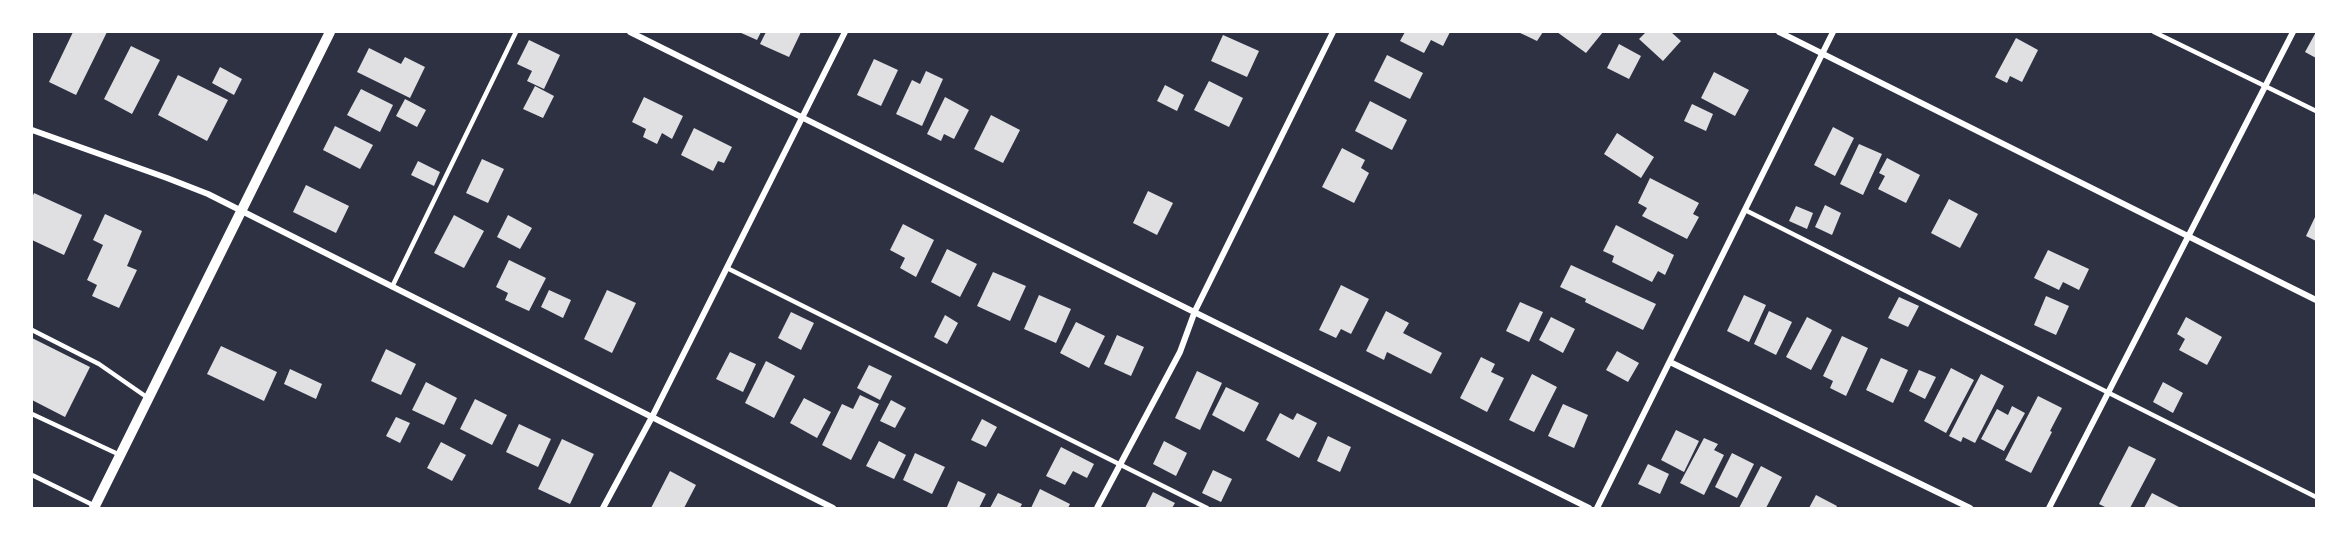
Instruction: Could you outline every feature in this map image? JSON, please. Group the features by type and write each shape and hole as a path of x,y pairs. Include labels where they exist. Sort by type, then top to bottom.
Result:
{"street":[{"path":"96,508 148,398 330,32"},
{"path":"630,32 804,116 1589,508"},
{"path":"603,508 652,417 845,32"},
{"path":"1097,508 1180,352 1195,311 1333,32"},
{"path":"1779,32 2316,300"},
{"path":"1597,508 1833,32"},
{"path":"2049,508 2293,32"},
{"path":"32,130 167,177 208,194 833,508"},
{"path":"1671,362 1970,508"}],"lane":[{"path":"392,287 516,32"},
{"path":"2154,32 2316,111"},
{"path":"1745,210 2316,497"},
{"path":"727,268 1207,508"},
{"path":"32,330 99,364 148,398"},
{"path":"32,414 120,455"},
{"path":"32,475 96,508"}],"building":[{"path":"73,32 107,32 76,95 49,82"},
{"path":"739,32 761,32 757,40"},
{"path":"766,32 801,32 789,57 760,44"},
{"path":"1405,32 1450,32 1443,46 1431,40 1424,53 1400,41"},
{"path":"1518,32 1543,32 1537,41"},
{"path":"1557,32 1603,32 1586,53"},
{"path":"1646,32 1671,32 1681,41 1663,61 1639,39"},
{"path":"2316,32 2316,58 2305,52"},
{"path":"1223,35 1259,51 1247,77 1211,61"},
{"path":"2016,38 2038,50 2022,82 2010,76 2007,83 1995,77"},
{"path":"529,40 560,55 544,89 527,81 532,71 517,64"},
{"path":"1619,44 1641,56 1629,79 1607,68"},
{"path":"131,46 160,60 132,114 104,99"},
{"path":"369,48 401,64 405,57 425,67 410,98 357,72"},
{"path":"1387,55 1423,73 1410,99 1374,81"},
{"path":"874,59 898,70 881,106 857,95"},
{"path":"220,67 242,79 234,95 212,83"},
{"path":"926,71 943,79 922,126 896,114 912,80 920,84"},
{"path":"1714,72 1749,90 1735,116 1701,98"},
{"path":"178,75 228,100 207,141 158,115"},
{"path":"1209,81 1243,98 1229,127 1194,110"},
{"path":"1165,85 1184,95 1177,111 1157,101"},
{"path":"535,86 554,96 543,118 523,109"},
{"path":"361,89 393,105 380,132 347,115"},
{"path":"644,97 683,116 672,139 662,133 657,144 643,137 646,129 632,122"},
{"path":"945,97 969,110 954,139 944,134 941,141 927,134"},
{"path":"405,99 426,110 417,127 396,116"},
{"path":"1370,101 1407,120 1392,150 1355,131"},
{"path":"1692,104 1713,114 1706,131 1684,121"},
{"path":"991,115 1020,130 1003,163 974,149"},
{"path":"335,126 373,145 360,169 323,150"},
{"path":"1833,127 1854,138 1835,176 1814,165"},
{"path":"694,128 732,147 724,163 718,161 713,171 681,155"},
{"path":"1617,133 1654,157 1641,178 1604,154"},
{"path":"1859,144 1882,154 1863,195 1840,184"},
{"path":"1342,148 1365,160 1361,168 1369,173 1354,203 1322,187"},
{"path":"1887,158 1920,175 1906,203 1878,189 1885,176 1879,173"},
{"path":"482,159 504,169 488,203 466,193"},
{"path":"418,161 440,172 434,186 411,175"},
{"path":"1650,178 1699,203 1693,214 1699,217 1687,239 1642,216 1647,208 1638,203"},
{"path":"306,185 349,206 336,233 293,212"},
{"path":"1148,191 1173,203 1157,235 1133,223"},
{"path":"34,193 82,215 64,255 32,240"},
{"path":"1949,199 1978,214 1960,248 1931,233"},
{"path":"1825,205 1841,213 1832,235 1815,227"},
{"path":"1796,206 1813,213 1807,229 1789,221"},
{"path":"105,214 142,231 127,266 137,270 119,308 92,296 97,285 87,280 103,245 93,240"},
{"path":"454,215 484,231 464,268 434,253"},
{"path":"508,215 532,228 520,249 497,237"},
{"path":"2316,215 2316,241 2306,236"},
{"path":"903,224 934,240 916,277 900,268 905,258 890,250"},
{"path":"1616,225 1674,255 1665,275 1658,271 1652,282 1612,262 1614,256 1603,251"},
{"path":"947,249 977,264 960,297 931,282"},
{"path":"2048,250 2089,269 2079,290 2063,282 2059,290 2034,278"},
{"path":"509,260 546,278 529,311 505,300 508,293 496,287"},
{"path":"1571,265 1656,304 1643,330 1585,302 1586,299 1560,287"},
{"path":"993,272 1026,286 1010,321 977,306"},
{"path":"1341,285 1369,299 1351,334 1341,329 1336,338 1319,330"},
{"path":"549,290 571,300 563,318 541,307"},
{"path":"607,290 636,303 612,353 584,339"},
{"path":"1039,295 1071,309 1056,343 1024,329"},
{"path":"1744,295 1766,305 1749,342 1727,331"},
{"path":"2046,296 2069,306 2056,335 2034,325"},
{"path":"1899,297 1919,306 1908,327 1888,318"},
{"path":"1520,302 1543,312 1529,342 1506,331"},
{"path":"1386,311 1409,323 1403,333 1442,353 1431,374 1387,352 1384,360 1366,351"},
{"path":"1769,311 1792,322 1776,355 1754,344"},
{"path":"791,312 814,323 801,350 778,338"},
{"path":"945,315 958,323 947,344 934,337"},
{"path":"1551,317 1575,329 1563,353 1539,340"},
{"path":"1807,317 1832,330 1811,370 1786,357"},
{"path":"2186,317 2222,337 2207,365 2179,350 2185,339 2177,334"},
{"path":"1076,322 1105,336 1089,368 1060,353"},
{"path":"1117,335 1144,347 1131,376 1104,364"},
{"path":"1842,336 1868,348 1846,396 1830,388 1833,381 1823,376"},
{"path":"32,338 90,367 65,417 32,400"},
{"path":"221,346 277,372 264,401 207,374"},
{"path":"386,349 416,364 401,395 371,381"},
{"path":"1617,351 1639,363 1628,382 1606,370"},
{"path":"730,352 756,364 743,392 716,379"},
{"path":"1481,357 1495,364 1491,372 1504,378 1487,412 1460,398"},
{"path":"1881,358 1908,370 1893,403 1866,390"},
{"path":"766,361 795,376 774,418 745,403"},
{"path":"869,365 892,376 880,400 857,388"},
{"path":"1951,368 1974,380 1946,433 1924,421"},
{"path":"290,369 322,384 316,399 284,384"},
{"path":"1919,370 1936,377 1925,399 1909,391"},
{"path":"1197,371 1222,383 1200,430 1175,418"},
{"path":"1532,374 1557,387 1534,432 1509,420"},
{"path":"1981,374 2004,386 1975,443 1963,437 1961,442 1949,436"},
{"path":"426,382 457,398 444,425 412,410"},
{"path":"2163,382 2183,393 2173,413 2153,402"},
{"path":"1226,387 1259,403 1244,432 1212,415"},
{"path":"860,395 879,404 851,460 822,445 842,404 853,409"},
{"path":"2038,396 2062,408 2031,473 2005,460"},
{"path":"804,398 831,412 817,438 790,423"},
{"path":"475,399 507,415 492,445 460,429"},
{"path":"891,400 906,408 895,428 880,421"},
{"path":"1563,404 1588,415 1574,448 1548,436"},
{"path":"2012,406 2025,413 2004,451 1981,439 1997,409 2008,415"},
{"path":"1280,413 1293,420 1297,413 1317,423 1299,458 1266,440"},
{"path":"396,417 410,423 400,443 386,436"},
{"path":"982,419 997,427 986,447 971,440"},
{"path":"519,424 551,439 538,467 506,452"},
{"path":"1676,430 1699,441 1684,472 1661,460"},
{"path":"1328,436 1351,447 1340,472 1317,461"},
{"path":"1704,438 1718,444 1714,450 1724,455 1704,495 1680,483"},
{"path":"562,439 594,454 570,504 538,489"},
{"path":"879,441 906,455 894,479 866,466"},
{"path":"1164,441 1187,453 1176,476 1153,464"},
{"path":"441,442 466,455 452,481 427,468"},
{"path":"2129,446 2156,459 2130,508 2107,508 2099,504"},
{"path":"1061,447 1094,464 1087,478 1073,471 1065,485 1046,476"},
{"path":"915,453 945,467 932,494 903,480"},
{"path":"1732,453 1754,464 1737,498 1715,487"},
{"path":"1648,464 1669,474 1660,494 1638,484"},
{"path":"1761,466 1782,477 1766,508 1739,508"},
{"path":"1213,470 1232,479 1221,502 1202,493"},
{"path":"670,471 696,485 684,508 651,508"},
{"path":"958,481 986,494 979,508 947,507"},
{"path":"1040,489 1070,504 1068,508 1031,508"},
{"path":"1153,492 1175,503 1172,508 1145,508"},
{"path":"998,493 1022,504 1020,508 990,508"},
{"path":"2152,493 2181,508 2144,508"},
{"path":"1816,495 1837,506 1836,508 1809,508"}]}
